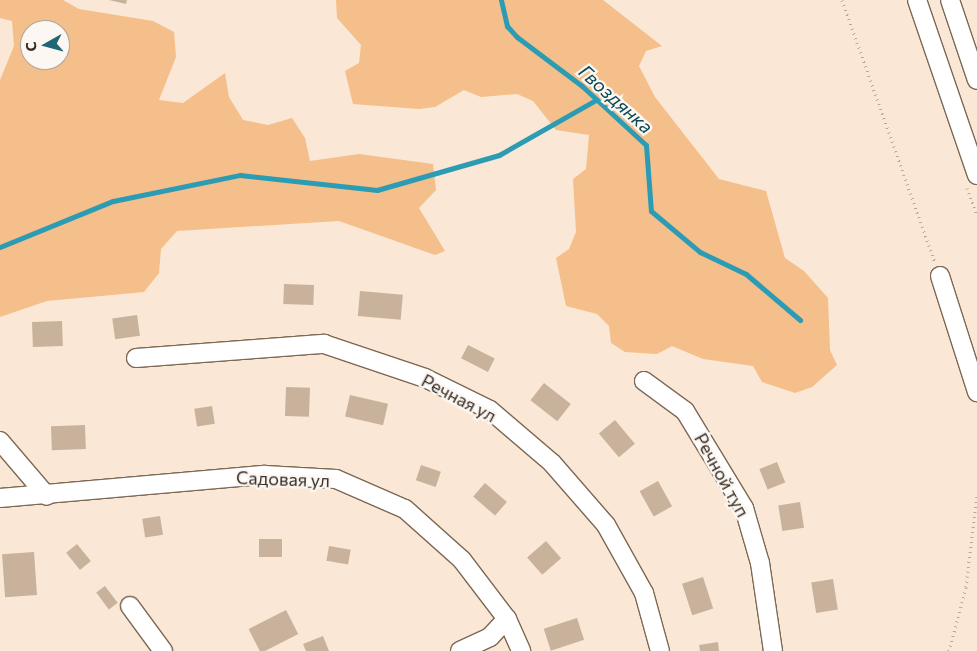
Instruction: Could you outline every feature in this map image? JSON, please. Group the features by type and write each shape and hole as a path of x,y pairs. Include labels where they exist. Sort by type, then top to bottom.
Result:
{"street":[{"path":"917,0 977,175"},
{"path":"950,0 977,80"},
{"path":"940,276 977,392"},
{"name":"Речная ул","path":"136,358 324,344 425,378 490,410 552,462 606,525 644,594 660,651"},
{"name":"Речной туп","path":"644,380 685,412 744,508 760,563 773,651"},
{"path":"0,441 47,496"},
{"name":"Садовая ул","path":"0,498 47,496 265,475 336,479 405,508 462,560 507,619 521,651"},
{"path":"130,606 163,651"},
{"path":"460,651 490,637 507,619"}],"path":[{"path":"842,0 940,276"},
{"path":"949,651 966,587 977,495"}],"shaded area":[{"path":"0,0 63,0 79,9 153,21 174,32 176,57 159,100 183,103 225,73 229,97 243,120 268,125 292,118 305,138 310,161 359,154 433,164 436,190 419,208 445,251 435,255 339,221 177,231 161,249 159,273 144,292 47,301 0,317 0,80 14,46 12,21 0,18"},
{"path":"336,0 603,0 662,46 646,51 639,66 655,97 719,179 766,191 785,258 804,271 828,298 830,350 837,365 812,387 795,393 762,382 753,366 703,359 672,346 657,354 625,352 611,343 609,326 597,314 566,306 556,258 569,249 576,232 573,179 586,169 589,135 556,130 533,101 517,94 481,97 464,90 435,107 419,109 353,104 345,71 359,63 361,45 337,18"}],"building":[{"path":"109,0 127,0 126,4"},
{"path":"284,284 314,285 313,305 283,304"},
{"path":"360,291 403,295 401,320 358,316"},
{"path":"137,315 140,336 115,339 112,318"},
{"path":"62,321 63,346 33,347 32,322"},
{"path":"468,345 495,359 488,372 461,358"},
{"path":"544,383 571,404 557,421 530,400"},
{"path":"286,387 310,388 309,417 285,416"},
{"path":"350,395 388,404 383,425 345,416"},
{"path":"212,406 215,424 197,427 194,409"},
{"path":"615,420 635,444 619,457 599,433"},
{"path":"85,425 86,449 52,450 51,426"},
{"path":"777,462 785,482 768,490 759,469"},
{"path":"421,465 441,472 436,487 416,480"},
{"path":"658,481 672,506 654,517 640,491"},
{"path":"485,483 507,502 495,516 473,497"},
{"path":"800,502 804,528 782,531 778,505"},
{"path":"160,516 163,535 145,538 142,519"},
{"path":"259,539 282,539 282,557 259,557"},
{"path":"546,541 561,558 542,575 527,557"},
{"path":"77,544 91,561 80,570 66,553"},
{"path":"329,546 351,550 348,565 326,561"},
{"path":"34,552 37,595 5,597 2,554"},
{"path":"703,577 713,608 692,615 682,584"},
{"path":"833,579 838,610 816,613 811,582"},
{"path":"105,586 118,603 109,609 96,593"},
{"path":"286,610 298,634 265,651 260,651 249,629"},
{"path":"577,618 584,640 551,651 544,629"},
{"path":"323,636 329,651 306,651 303,644"},
{"path":"718,642 719,651 700,651 699,645"}],"waterway":[{"name":"Гвоздянка","path":"501,0 507,26 517,37 582,86 646,145 651,211 700,252 746,274 800,320"},
{"path":"0,247 113,201 240,175 377,190 499,155 596,100"}]}
